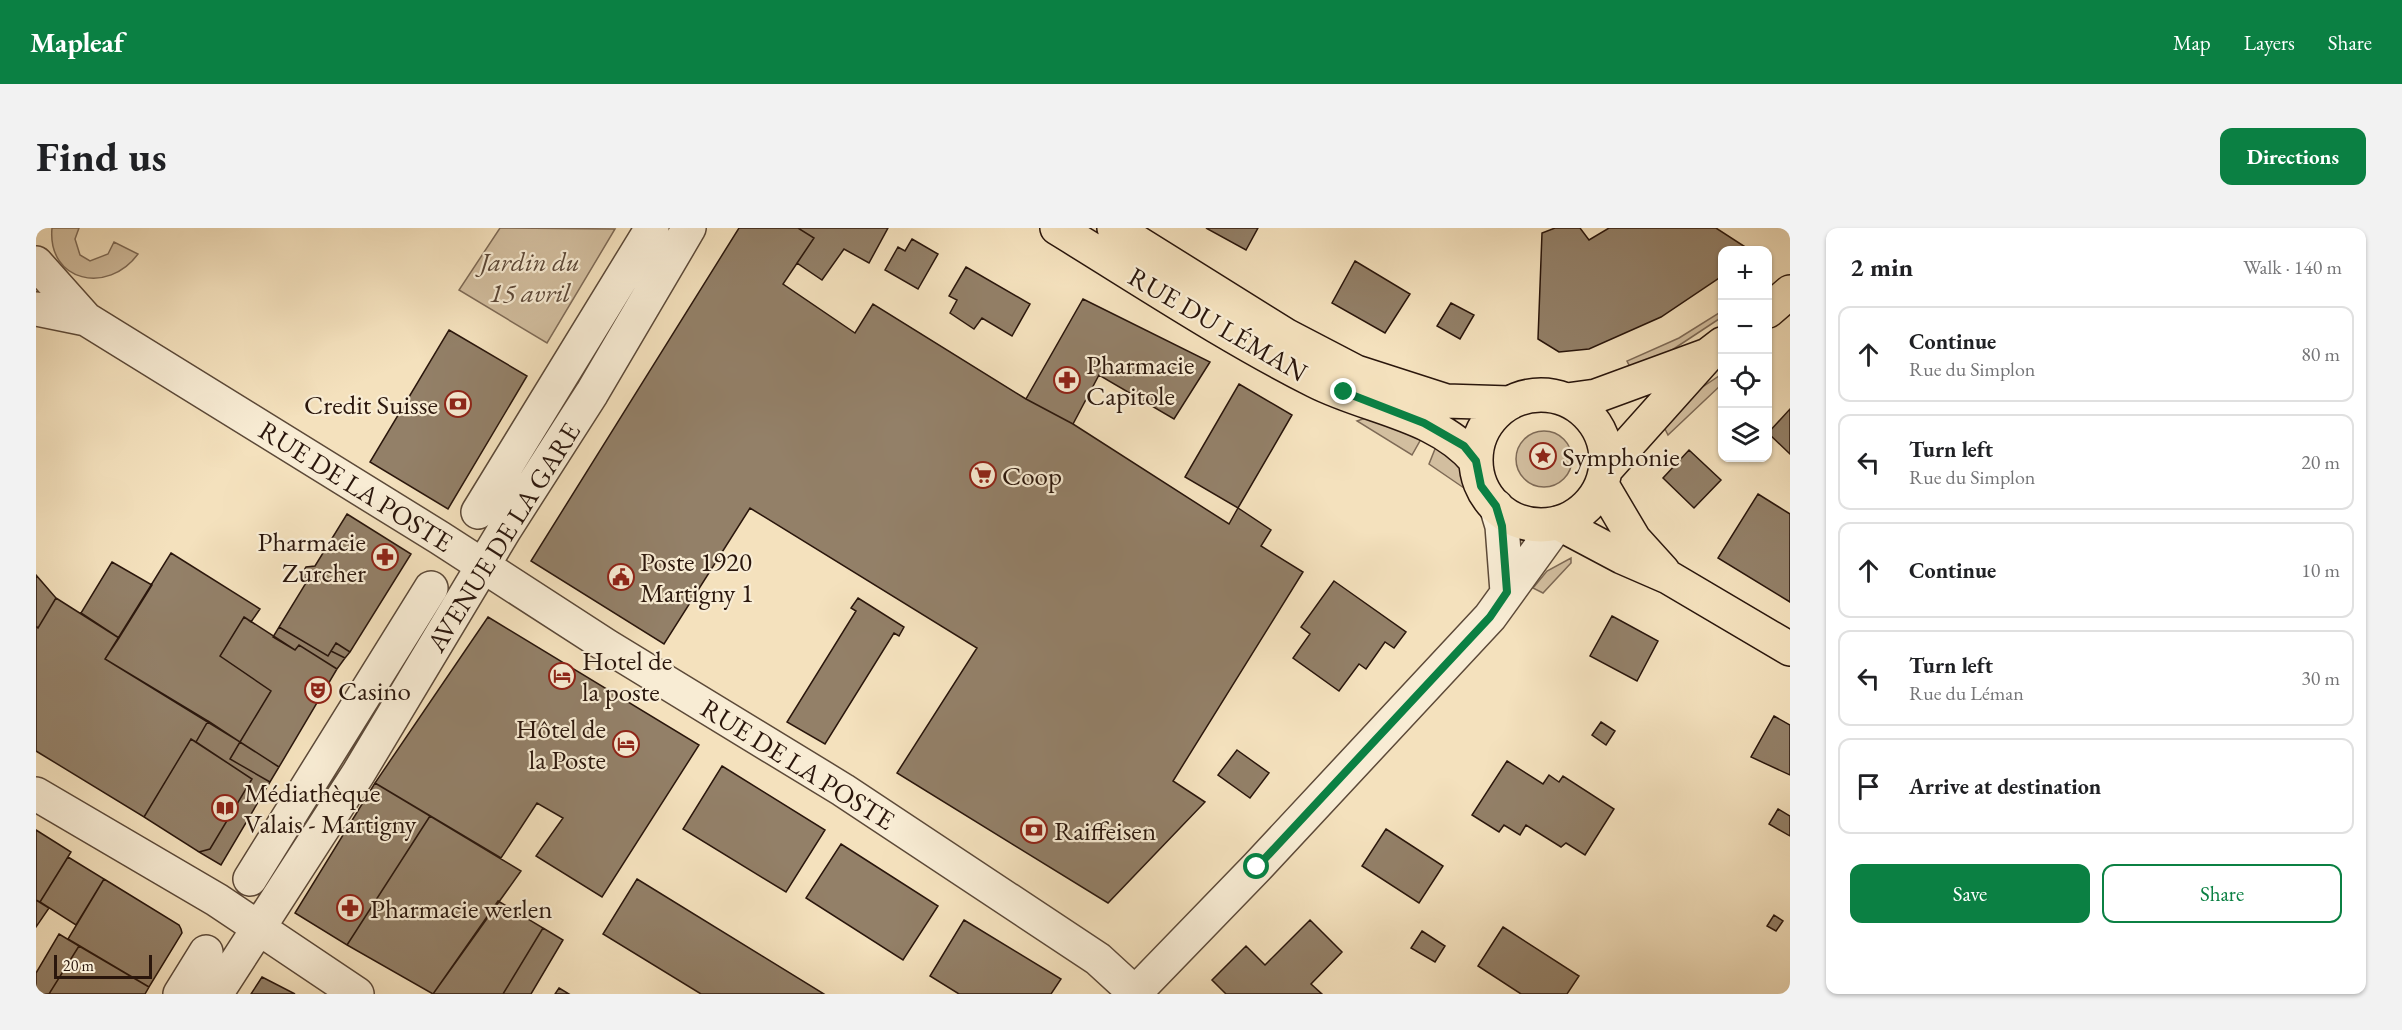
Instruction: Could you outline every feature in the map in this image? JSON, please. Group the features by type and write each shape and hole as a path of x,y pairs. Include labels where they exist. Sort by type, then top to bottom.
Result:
{"main road":[{"name":"RUE DU LÉMAN","path":"1057,228 1287,366 1319,383 1424,423 1464,446 1476,461"},
{"name":"RUE DU LÉMAN","path":"1114,228 1287,336 1356,372 1446,401 1510,403"},
{"path":"1772,307 1790,292"},
{"path":"1716,349 1604,477 1583,509 1558,523 1545,525 1523,523 1496,506 1481,486 1476,461 1477,450 1485,428 1500,410 1510,403 1538,395 1567,400 1596,396 1716,349"},
{"path":"1567,400 1585,411 1598,428 1606,447 1604,477 1634,539 1668,577"},
{"path":"1558,523 1622,558 1668,577 1790,649"}],"street":[{"path":"478,512 652,228"},
{"name":"AVENUE DE LA GARE","path":"216,994 358,774 483,565 592,393 689,228"},
{"name":"RUE DE LA POSTE","path":"36,263 86,319 483,565 606,646 843,790 1098,959 1135,994"},
{"name":"RUE DE LA POSTE","path":"36,309 86,319"},
{"path":"1496,506 1502,526 1507,592"},
{"path":"1135,994 1490,617 1558,523"},
{"path":"250,879 431,588"},
{"path":"36,794 217,900 357,994"},
{"path":"180,994 206,952"}],"green space":[{"path":"52,228 79,228 75,239 80,255 90,261 108,254 114,242 138,254 125,267 111,275 96,278 82,277 69,271 59,261 53,246"},
{"name":"Jardin du 15 avril","path":"500,228 615,229 547,343 459,290"},
{"path":"1718,314 1718,320 1669,352 1632,371 1627,361 1679,338"},
{"path":"1718,377 1718,388 1668,435 1661,421 1692,394"},
{"path":"1374,415 1421,439 1412,455 1357,421"},
{"path":"1544,431 1555,433 1564,439 1570,448 1572,459 1570,470 1564,479 1555,485 1544,487 1533,485 1524,479 1518,470 1516,459 1518,448 1524,439 1533,433"},
{"path":"1437,444 1460,467 1466,487 1464,488 1429,464"},
{"path":"1571,558 1571,563 1543,593 1533,588 1547,571"}],"building":[{"path":"739,228 798,228 814,238 783,284 855,333 873,304 1026,399 1073,424 1229,524 1238,508 1271,530 1261,546 1303,572 1173,781 1205,802 1108,903 897,773 977,648 750,508 664,644 531,561"},
{"path":"798,228 888,228 869,263 844,249 822,280 797,263 814,238"},
{"path":"1206,228 1258,228 1246,250"},
{"path":"1555,228 1580,228 1589,240 1609,228 1716,228 1744,246 1718,246 1718,279 1661,317 1589,349 1559,352 1538,339 1542,233"},
{"path":"912,239 938,254 918,289 885,270 898,247 905,251"},
{"path":"1355,261 1410,294 1385,333 1332,303"},
{"path":"966,267 1030,304 1012,336 982,318 974,329 950,313 957,300 949,296"},
{"path":"1083,299 1210,362 1174,419 1099,375 1073,424 1026,399"},
{"path":"1451,303 1474,315 1460,339 1437,326"},
{"name":"Credit Suisse","path":"449,330 527,376 448,509 370,462"},
{"path":"1239,384 1292,415 1238,508 1185,477"},
{"path":"1790,409 1790,454 1772,437 1772,429"},
{"path":"1689,450 1721,480 1694,508 1663,478"},
{"path":"1758,494 1790,514 1790,602 1718,558"},
{"path":"347,514 411,554 350,652 336,643 328,656 279,627 306,583 303,572 306,567 315,566"},
{"path":"171,553 260,609 251,622 244,617 220,656 271,691 240,742 105,659"},
{"path":"112,562 152,585 119,638 81,613"},
{"path":"36,575 56,598 38,628 36,626"},
{"path":"1334,581 1406,632 1394,648 1385,642 1366,669 1359,664 1339,691 1293,658 1310,634 1301,627"},
{"path":"56,598 119,638 105,659 208,721 196,742 191,739 144,817 36,751 36,626 38,628"},
{"path":"858,598 904,627 899,636 894,633 825,744 787,722 856,611 851,608"},
{"path":"1612,616 1658,641 1637,681 1590,656"},
{"path":"244,617 295,650 299,645 337,669 279,767 240,742 271,691 220,656"},
{"path":"488,617 699,745 602,897 536,856 563,818 537,803 501,858 375,783"},
{"path":"279,627 328,656 331,651 345,658 337,669 299,645 295,650 273,637"},
{"path":"336,643 350,652 345,658 331,651"},
{"path":"1774,716 1790,725 1790,775 1751,757"},
{"path":"208,721 240,742 230,759 270,782 221,865 199,852 210,849 252,779 196,742"},
{"path":"1601,722 1615,731 1606,745 1592,735"},
{"path":"191,739 252,779 210,849 199,852 144,817"},
{"path":"240,742 279,767 270,782 230,759"},
{"path":"1237,750 1269,773 1250,798 1218,775"},
{"path":"1507,761 1543,784 1549,775 1559,782 1563,776 1614,809 1585,855 1566,843 1561,847 1526,825 1520,835 1504,825 1499,832 1472,815"},
{"path":"722,766 825,830 786,892 683,829"},
{"path":"375,783 430,816 347,945 295,913"},
{"path":"1778,809 1790,816 1790,836 1769,824"},
{"path":"430,816 521,871 433,994 347,945"},
{"path":"1386,829 1443,866 1419,903 1362,866"},
{"path":"36,830 71,852 40,902 36,900"},
{"path":"841,844 938,906 903,960 806,898"},
{"path":"68,857 104,879 76,925 40,902"},
{"path":"104,879 179,925 181,929 182,933 149,987 68,939"},
{"path":"637,879 824,994 701,994 603,934"},
{"path":"36,900 49,908 36,927"},
{"path":"498,901 543,928 503,994 433,994"},
{"path":"1774,915 1783,921 1776,931 1767,926"},
{"path":"964,920 1061,979 1051,994 959,994 930,976"},
{"path":"1310,920 1342,952 1311,984 1322,994 1226,994 1212,980 1246,946 1265,965"},
{"path":"1503,927 1579,976 1567,994 1521,994 1478,966"},
{"path":"543,928 563,940 531,994 503,994"},
{"path":"1422,931 1445,946 1435,962 1411,948"},
{"path":"59,934 79,946 49,994 36,994 36,973"},
{"path":"79,946 149,987 145,994 49,994"},
{"path":"262,977 295,994 251,994"},
{"path":"559,988 569,994 555,994"}],"place":[{"name":"Pharmacie Capitole","path":"1067,380"},
{"name":"Credit Suisse","path":"458,404"},
{"name":"Symphonie","path":"1543,456"},
{"name":"Coop","path":"983,475"},
{"name":"Pharmacie Zurcher","path":"385,557"},
{"name":"Poste 1920 Martigny 1","path":"621,577"},
{"name":"Hotel de la poste","path":"562,676"},
{"name":"Casino","path":"318,690"},
{"name":"Hôtel de la Poste","path":"626,744"},
{"name":"Médiathèque Valais - Martigny","path":"225,808"},
{"name":"Raiffeisen","path":"1034,830"},
{"name":"Pharmacie werlen","path":"350,908"}],"route":[{"path":"1257,867 1490,617 1507,592 1502,552 1502,526 1496,506 1481,486 1476,461 1464,446 1424,423 1344,392"}]}
